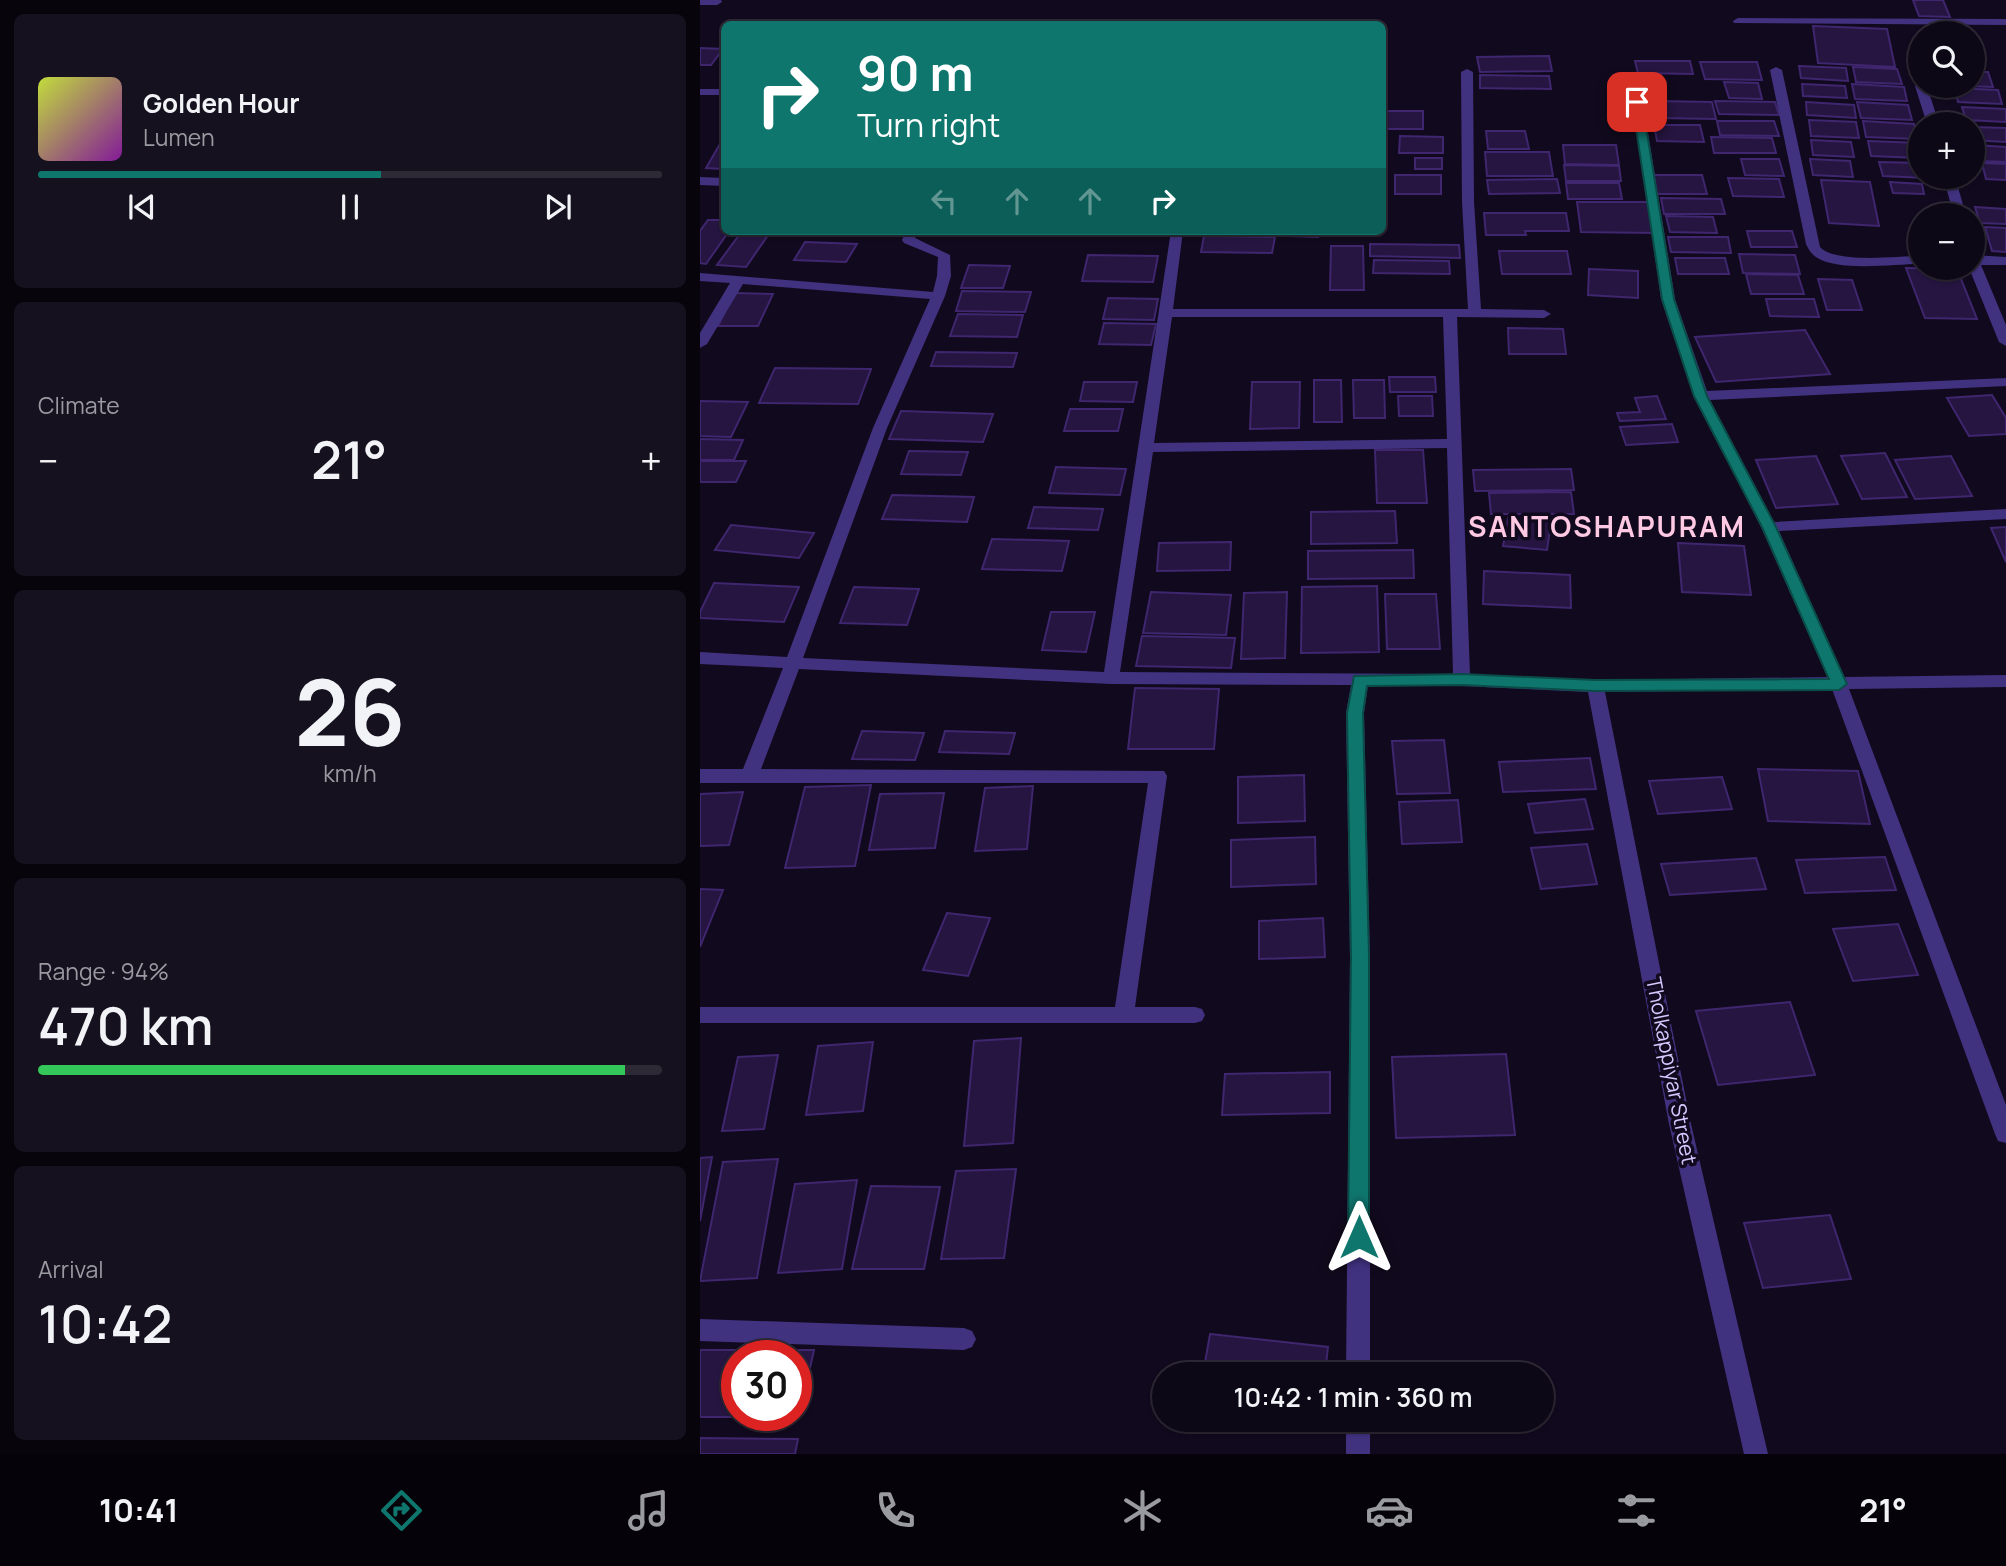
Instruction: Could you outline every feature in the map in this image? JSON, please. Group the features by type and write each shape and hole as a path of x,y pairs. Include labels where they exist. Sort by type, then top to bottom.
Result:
{"street":[{"path":"700,2 717,2"},
{"path":"1738,21 2006,22"},
{"path":"1776,70 1812,244 1817,252 1838,258 1908,260"},
{"path":"1467,72 1468,202 1475,313"},
{"path":"700,92 721,92"},
{"path":"1637,102 1668,299 1701,396 1769,527 1839,684 2006,1134"},
{"path":"700,181 721,181"},
{"path":"749,776 880,428 938,296 944,276 944,255 908,240 910,235"},
{"path":"1111,678 1176,235"},
{"path":"1985,260 2006,261"},
{"path":"700,277 938,296"},
{"path":"700,344 739,280"},
{"path":"1980,280 2006,342"},
{"path":"1164,313 1544,314"},
{"path":"1450,313 1462,680"},
{"path":"1701,396 2006,382"},
{"path":"1146,448 1454,443"},
{"path":"1769,527 2006,514"},
{"path":"700,658 1111,678 1462,680 1595,686 2006,681"},
{"path":"1358,1362 1360,957 1355,713 1360,680"},
{"name":"Tholkappiyar Street","path":"1595,686 1680,1124 1756,1454"},
{"path":"700,776 1158,776 1125,1016"},
{"path":"700,1015 1195,1015"},
{"path":"700,1330 964,1339"},
{"path":"1358,1432 1358,1454"}],"building":[{"path":"1913,0 1943,0 1950,17 1919,16"},
{"path":"1813,26 1887,29 1895,67 1818,63"},
{"path":"700,48 721,49 711,65 700,65"},
{"path":"1549,56 1552,71 1480,72 1477,57"},
{"path":"1635,61 1690,61 1693,74 1638,73"},
{"path":"1700,62 1757,62 1762,80 1705,79"},
{"path":"1799,66 1846,68 1848,81 1801,78"},
{"path":"1853,67 1897,69 1902,84 1856,82"},
{"path":"1985,72 1988,72 1993,87 1985,87"},
{"path":"1480,75 1549,76 1551,89 1480,88"},
{"path":"1724,82 1758,83 1762,99 1729,98"},
{"path":"1802,84 1845,86 1847,98 1803,96"},
{"path":"1852,84 1904,87 1907,101 1855,99"},
{"path":"1985,89 1998,90 2002,104 1958,102 1957,98 1985,98"},
{"path":"1654,101 1712,102 1716,119 1658,118"},
{"path":"1715,101 1775,102 1779,115 1719,114"},
{"path":"1806,102 1854,105 1856,118 1807,115"},
{"path":"1857,102 1908,105 1910,112 1908,120 1861,118"},
{"path":"1962,107 2006,109 2006,122 1985,121 1985,112 1964,112"},
{"path":"1386,111 1423,111 1423,129 1386,129"},
{"path":"1809,120 1856,122 1859,138 1811,136"},
{"path":"1717,121 1774,121 1779,136 1720,135"},
{"path":"1863,121 1908,124 1908,139 1866,137"},
{"path":"1654,125 1700,125 1704,142 1657,141"},
{"path":"1985,127 2006,128 2006,142 1985,141"},
{"path":"1486,131 1525,131 1529,149 1488,149"},
{"path":"1400,136 1443,137 1443,153 1399,153"},
{"path":"1711,137 1772,138 1776,153 1714,153"},
{"path":"1811,140 1851,142 1854,157 1813,155"},
{"path":"1868,141 1908,143 1908,158 1871,156"},
{"path":"721,142 721,169 706,168"},
{"path":"1563,145 1616,145 1619,165 1565,164"},
{"path":"1985,146 2006,147 2006,162 1985,161"},
{"path":"1485,152 1549,152 1553,176 1487,176"},
{"path":"1415,158 1442,158 1442,169 1415,169"},
{"path":"1741,159 1779,159 1784,176 1745,175"},
{"path":"1810,159 1850,161 1853,177 1813,175"},
{"path":"1879,162 1908,163 1908,177 1883,176"},
{"path":"1985,163 2006,164 2006,180 1986,179"},
{"path":"1564,165 1619,166 1621,181 1566,181"},
{"path":"1395,175 1441,175 1441,194 1395,194"},
{"path":"1652,175 1702,175 1707,194 1656,194"},
{"path":"1728,178 1779,179 1784,197 1733,196"},
{"path":"1557,179 1560,193 1489,194 1487,180"},
{"path":"1821,180 1870,182 1879,226 1829,223"},
{"path":"1890,182 1908,183 1908,189 1923,189 1924,194 1893,193"},
{"path":"1566,183 1619,183 1622,199 1568,199"},
{"path":"1661,198 1721,199 1725,214 1664,214"},
{"path":"1577,202 1651,202 1657,233 1581,232"},
{"path":"1985,208 2006,209 2006,224 1985,223"},
{"path":"1484,213 1566,213 1569,231 1525,231 1526,235 1486,235"},
{"path":"1666,216 1713,217 1717,233 1670,232"},
{"path":"708,220 721,220 721,235 726,235 706,264 700,263 700,231"},
{"path":"1985,227 2006,228 2006,252 1992,251"},
{"path":"1747,231 1792,231 1797,247 1751,247"},
{"path":"739,235 768,235 746,267 717,265"},
{"path":"1318,235 1318,237 1288,236"},
{"path":"1204,236 1275,237 1272,253 1201,252"},
{"path":"1668,237 1728,237 1731,253 1671,252"},
{"path":"805,242 857,244 846,262 794,260"},
{"path":"1370,244 1459,245 1460,258 1370,256"},
{"path":"1331,246 1363,246 1364,290 1330,290"},
{"path":"1499,251 1567,251 1571,274 1502,274"},
{"path":"1739,254 1795,255 1800,274 1743,273"},
{"path":"1088,255 1158,256 1153,282 1082,281"},
{"path":"1675,258 1725,258 1729,274 1678,274"},
{"path":"1374,260 1449,261 1450,274 1373,273"},
{"path":"969,265 1010,266 1003,288 961,288"},
{"path":"1589,269 1638,271 1638,298 1588,295"},
{"path":"1746,274 1798,275 1804,294 1751,294"},
{"path":"1818,279 1852,280 1862,310 1827,310"},
{"path":"1911,280 1961,280 1977,319 1925,318"},
{"path":"962,291 1031,292 1025,312 956,311"},
{"path":"734,293 773,294 758,326 718,326"},
{"path":"1108,298 1158,299 1154,320 1103,319"},
{"path":"1766,299 1814,299 1819,317 1770,316"},
{"path":"958,314 1023,315 1017,337 950,336"},
{"path":"1104,323 1156,324 1151,345 1099,344"},
{"path":"1508,328 1563,329 1566,354 1509,354"},
{"path":"1805,330 1830,374 1716,382 1695,337"},
{"path":"936,352 1017,353 1013,367 931,366"},
{"path":"775,368 871,369 858,404 759,403"},
{"path":"1389,377 1435,377 1436,392 1390,392"},
{"path":"1314,380 1341,380 1342,422 1314,422"},
{"path":"1353,380 1384,380 1385,418 1354,418"},
{"path":"1084,382 1137,382 1133,402 1080,401"},
{"path":"1252,382 1300,382 1299,428 1250,429"},
{"path":"1992,395 2006,418 2006,434 1969,436 1947,398"},
{"path":"1398,396 1432,396 1433,416 1399,416"},
{"path":"1657,396 1666,419 1620,421 1617,413 1640,412 1635,398"},
{"path":"700,401 748,402 731,437 700,436"},
{"path":"1070,409 1123,409 1118,431 1064,431"},
{"path":"901,411 993,414 983,442 889,439"},
{"path":"1672,424 1678,442 1626,445 1620,427"},
{"path":"700,439 743,440 734,460 700,460"},
{"path":"1375,450 1423,450 1427,503 1377,503"},
{"path":"909,451 968,452 961,475 901,474"},
{"path":"1885,453 1907,497 1862,499 1841,456"},
{"path":"1816,456 1838,504 1776,508 1756,460"},
{"path":"1951,456 1972,496 1915,499 1895,460"},
{"path":"700,461 746,461 736,482 700,482"},
{"path":"1056,467 1126,469 1120,495 1049,493"},
{"path":"1571,469 1574,490 1475,491 1473,470"},
{"path":"1571,492 1574,514 1491,514 1489,493"},
{"path":"892,495 974,497 967,522 882,519"},
{"path":"1034,507 1103,509 1098,530 1028,528"},
{"path":"1395,511 1397,543 1311,544 1311,512"},
{"path":"1508,518 1551,522 1547,550 1503,546"},
{"path":"731,525 814,533 799,558 715,550"},
{"path":"2006,527 2006,562 1991,528"},
{"path":"992,539 1069,541 1062,571 982,569"},
{"path":"1231,542 1230,570 1157,571 1159,543"},
{"path":"1678,543 1744,546 1751,595 1682,592"},
{"path":"1413,550 1414,578 1308,579 1308,551"},
{"path":"1484,571 1570,575 1571,608 1483,604"},
{"path":"714,583 799,587 784,622 700,618 700,612"},
{"path":"1377,586 1379,652 1301,653 1302,587"},
{"path":"854,587 919,589 907,625 840,623"},
{"path":"1151,592 1231,595 1226,635 1143,633"},
{"path":"1287,592 1285,658 1241,659 1244,593"},
{"path":"1385,594 1436,594 1440,649 1387,649"},
{"path":"1051,612 1095,612 1086,652 1042,650"},
{"path":"1142,636 1235,638 1231,668 1136,666"},
{"path":"1135,688 1219,689 1214,749 1128,749"},
{"path":"862,731 924,733 915,760 852,759"},
{"path":"945,731 1015,733 1009,754 939,752"},
{"path":"1444,740 1450,793 1397,794 1392,741"},
{"path":"1590,758 1596,789 1503,792 1499,762"},
{"path":"1758,769 1858,771 1870,824 1768,821"},
{"path":"1304,775 1305,821 1238,823 1238,777"},
{"path":"1722,777 1732,809 1658,814 1649,781"},
{"path":"871,785 855,866 785,868 805,787"},
{"path":"1033,786 1027,849 975,851 985,788"},
{"path":"743,792 729,845 700,846 700,794"},
{"path":"944,793 935,848 869,850 880,794"},
{"path":"1585,799 1593,829 1535,833 1528,804"},
{"path":"1458,800 1462,842 1402,844 1399,802"},
{"path":"1315,837 1316,884 1231,887 1231,840"},
{"path":"1587,844 1597,884 1541,889 1531,848"},
{"path":"1885,857 1896,890 1805,893 1796,860"},
{"path":"1756,858 1766,889 1670,895 1661,864"},
{"path":"700,889 723,890 700,947"},
{"path":"947,913 990,918 968,976 923,970"},
{"path":"1323,918 1325,957 1259,959 1259,921"},
{"path":"1898,924 1918,975 1853,981 1833,929"},
{"path":"1790,1002 1815,1075 1718,1085 1696,1011"},
{"path":"1021,1038 1013,1143 964,1146 974,1041"},
{"path":"873,1042 863,1111 806,1115 818,1046"},
{"path":"1506,1054 1515,1135 1396,1138 1392,1057"},
{"path":"778,1055 764,1129 722,1131 738,1057"},
{"path":"1330,1072 1330,1113 1222,1115 1225,1074"},
{"path":"712,1157 700,1221 700,1158"},
{"path":"778,1159 757,1278 700,1281 723,1162"},
{"path":"1016,1169 1004,1258 941,1259 956,1171"},
{"path":"857,1180 842,1269 778,1273 795,1184"},
{"path":"871,1186 940,1187 924,1269 852,1269"},
{"path":"1830,1215 1851,1279 1763,1288 1744,1223"},
{"path":"1210,1334 1328,1347 1326,1362 1205,1362"},
{"path":"700,1350 721,1350 721,1417 700,1417"},
{"path":"700,1438 798,1439 795,1454 700,1454"}],"district":[{"name":"SANTOSHAPURAM","path":"1607,527"}],"route":[{"path":"1359,1237 1360,957 1355,713 1360,680 1462,680 1595,686 1839,684 1769,527 1701,396 1668,299 1637,102"}]}
